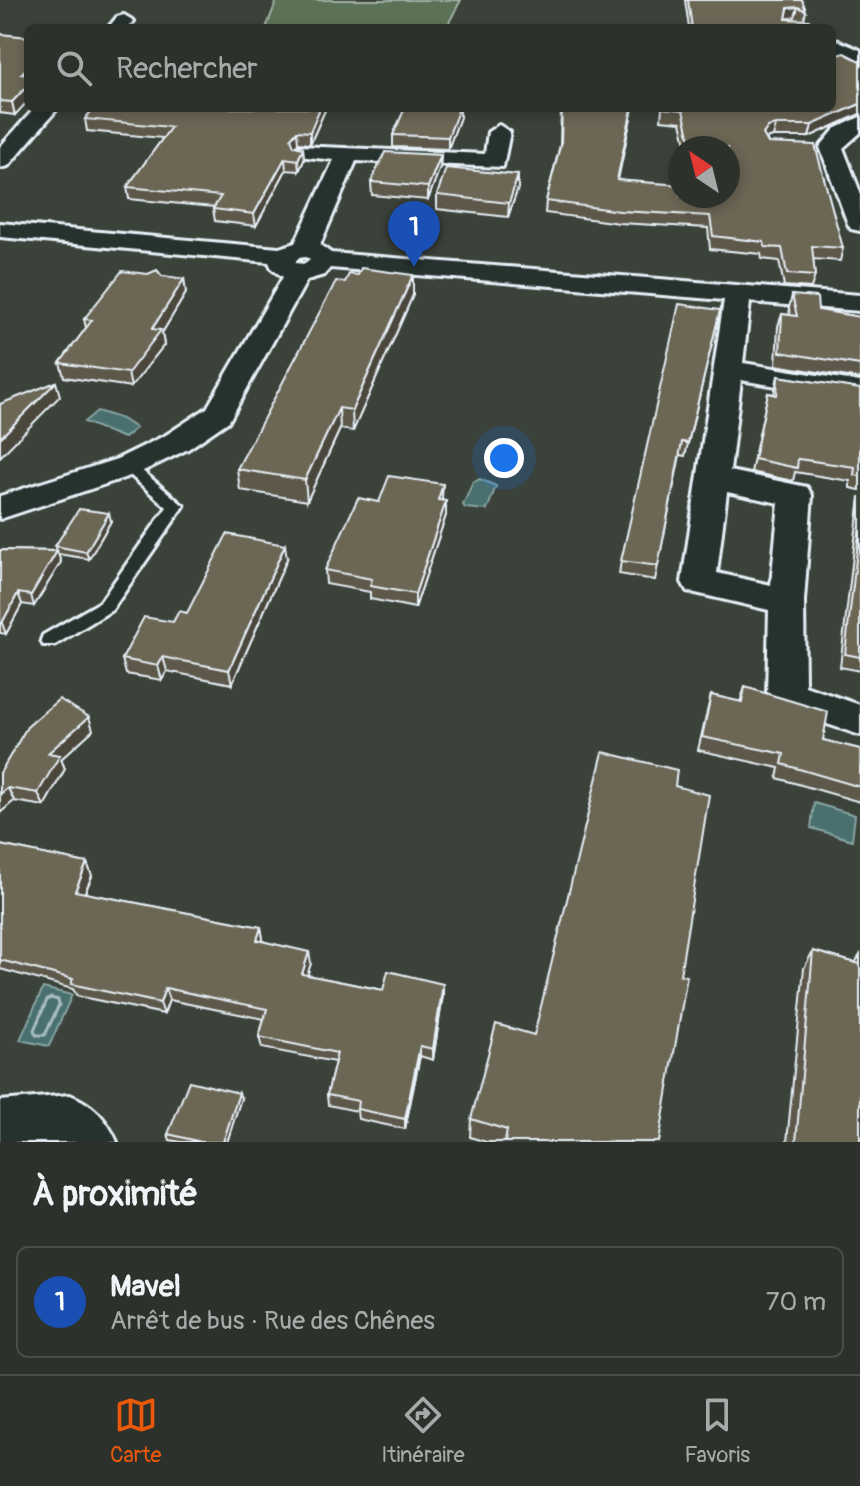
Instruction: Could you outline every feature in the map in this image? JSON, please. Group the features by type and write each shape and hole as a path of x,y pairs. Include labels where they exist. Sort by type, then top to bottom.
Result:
{"street":[{"path":"836,46 860,58"},
{"path":"0,161 43,112"},
{"path":"803,147 831,147 843,134 860,124"},
{"path":"306,151 495,162 499,132"},
{"path":"831,147 860,224"},
{"path":"0,508 128,466 177,442 218,414 302,260 348,154"},
{"path":"0,230 302,260 860,303"},
{"path":"738,295 699,582 787,601"},
{"path":"728,369 860,391"},
{"path":"713,478 796,495 787,601 786,695 860,720"},
{"path":"0,1125 70,1119 92,1142"}],"lane":[{"path":"49,640 106,606 155,541 176,506 128,466"}],"green space":[{"path":"277,0 461,0 448,24 268,24"}],"water":[{"path":"97,411 122,419 136,428 124,438 84,422"},
{"path":"480,479 496,486 487,510 465,508 463,505 473,482"},
{"path":"814,803 855,815 852,840 811,828"},
{"path":"43,988 72,995 49,1046 20,1040"}],"building":[{"path":"688,0 802,0 806,11 798,7 788,8 786,19 809,20 810,24 691,24"},
{"path":"0,34 24,37 24,71 21,74 24,74 24,89 12,102 0,101"},
{"path":"844,53 860,61 860,104 812,125 776,125 768,127 763,134 768,143 815,145 843,248 812,246 815,276 787,274 782,248 765,247 764,242 713,236 710,216 620,211 546,201 561,142 562,112 631,112 617,180 668,184 668,208 740,208 740,136 689,136 683,112 836,112 836,56"},
{"path":"91,112 318,112 310,132 297,131 291,138 294,146 303,148 298,160 285,158 254,214 213,209 221,196 127,187 171,127 85,119"},
{"path":"403,112 457,112 448,137 393,135"},
{"path":"385,152 441,155 428,187 371,182"},
{"path":"446,168 518,175 509,203 437,195"},
{"path":"361,268 413,275 352,410 339,408 305,480 237,469 336,281 345,282 349,274 358,275"},
{"path":"157,270 162,276 184,279 152,329 161,330 128,373 60,363 92,320 84,319 122,271 148,274"},
{"path":"792,295 817,297 818,310 860,317 860,365 780,352 782,314 797,316"},
{"path":"679,304 720,310 688,443 682,442 658,566 621,561"},
{"path":"778,376 860,389 860,476 854,475 855,467 798,459 797,468 754,459 768,393 777,395"},
{"path":"56,382 0,438 0,404"},
{"path":"389,476 443,484 438,500 446,501 415,594 370,586 372,579 325,570 358,498 379,502"},
{"path":"79,509 109,513 86,552 55,546"},
{"path":"860,525 860,657 845,654"},
{"path":"227,534 285,545 229,670 163,657 158,666 122,659 144,617 173,622 179,611 187,613"},
{"path":"0,550 57,551 31,595 18,593 2,623 0,623"},
{"path":"745,687 828,712 823,740 860,749 860,787 782,764 784,754 702,737 711,695 742,702"},
{"path":"59,699 89,717 48,753 60,755 38,793 8,788 0,794 0,773 27,727"},
{"path":"603,752 677,770 675,786 709,795 680,975 687,976 659,1142 505,1142 507,1130 471,1119 496,1024 534,1035"},
{"path":"0,845 87,863 75,891 261,927 257,940 309,952 302,974 383,990 388,971 443,984 433,1049 420,1046 405,1119 357,1109 358,1101 327,1095 337,1053 259,1037 267,1009 165,988 160,1003 71,984 73,979 0,960"},
{"path":"813,951 860,964 860,1142 796,1142"},
{"path":"189,1081 239,1093 223,1142 201,1142 168,1134"}],"place":[{"name":"Mavel","path":"414,267"}]}
